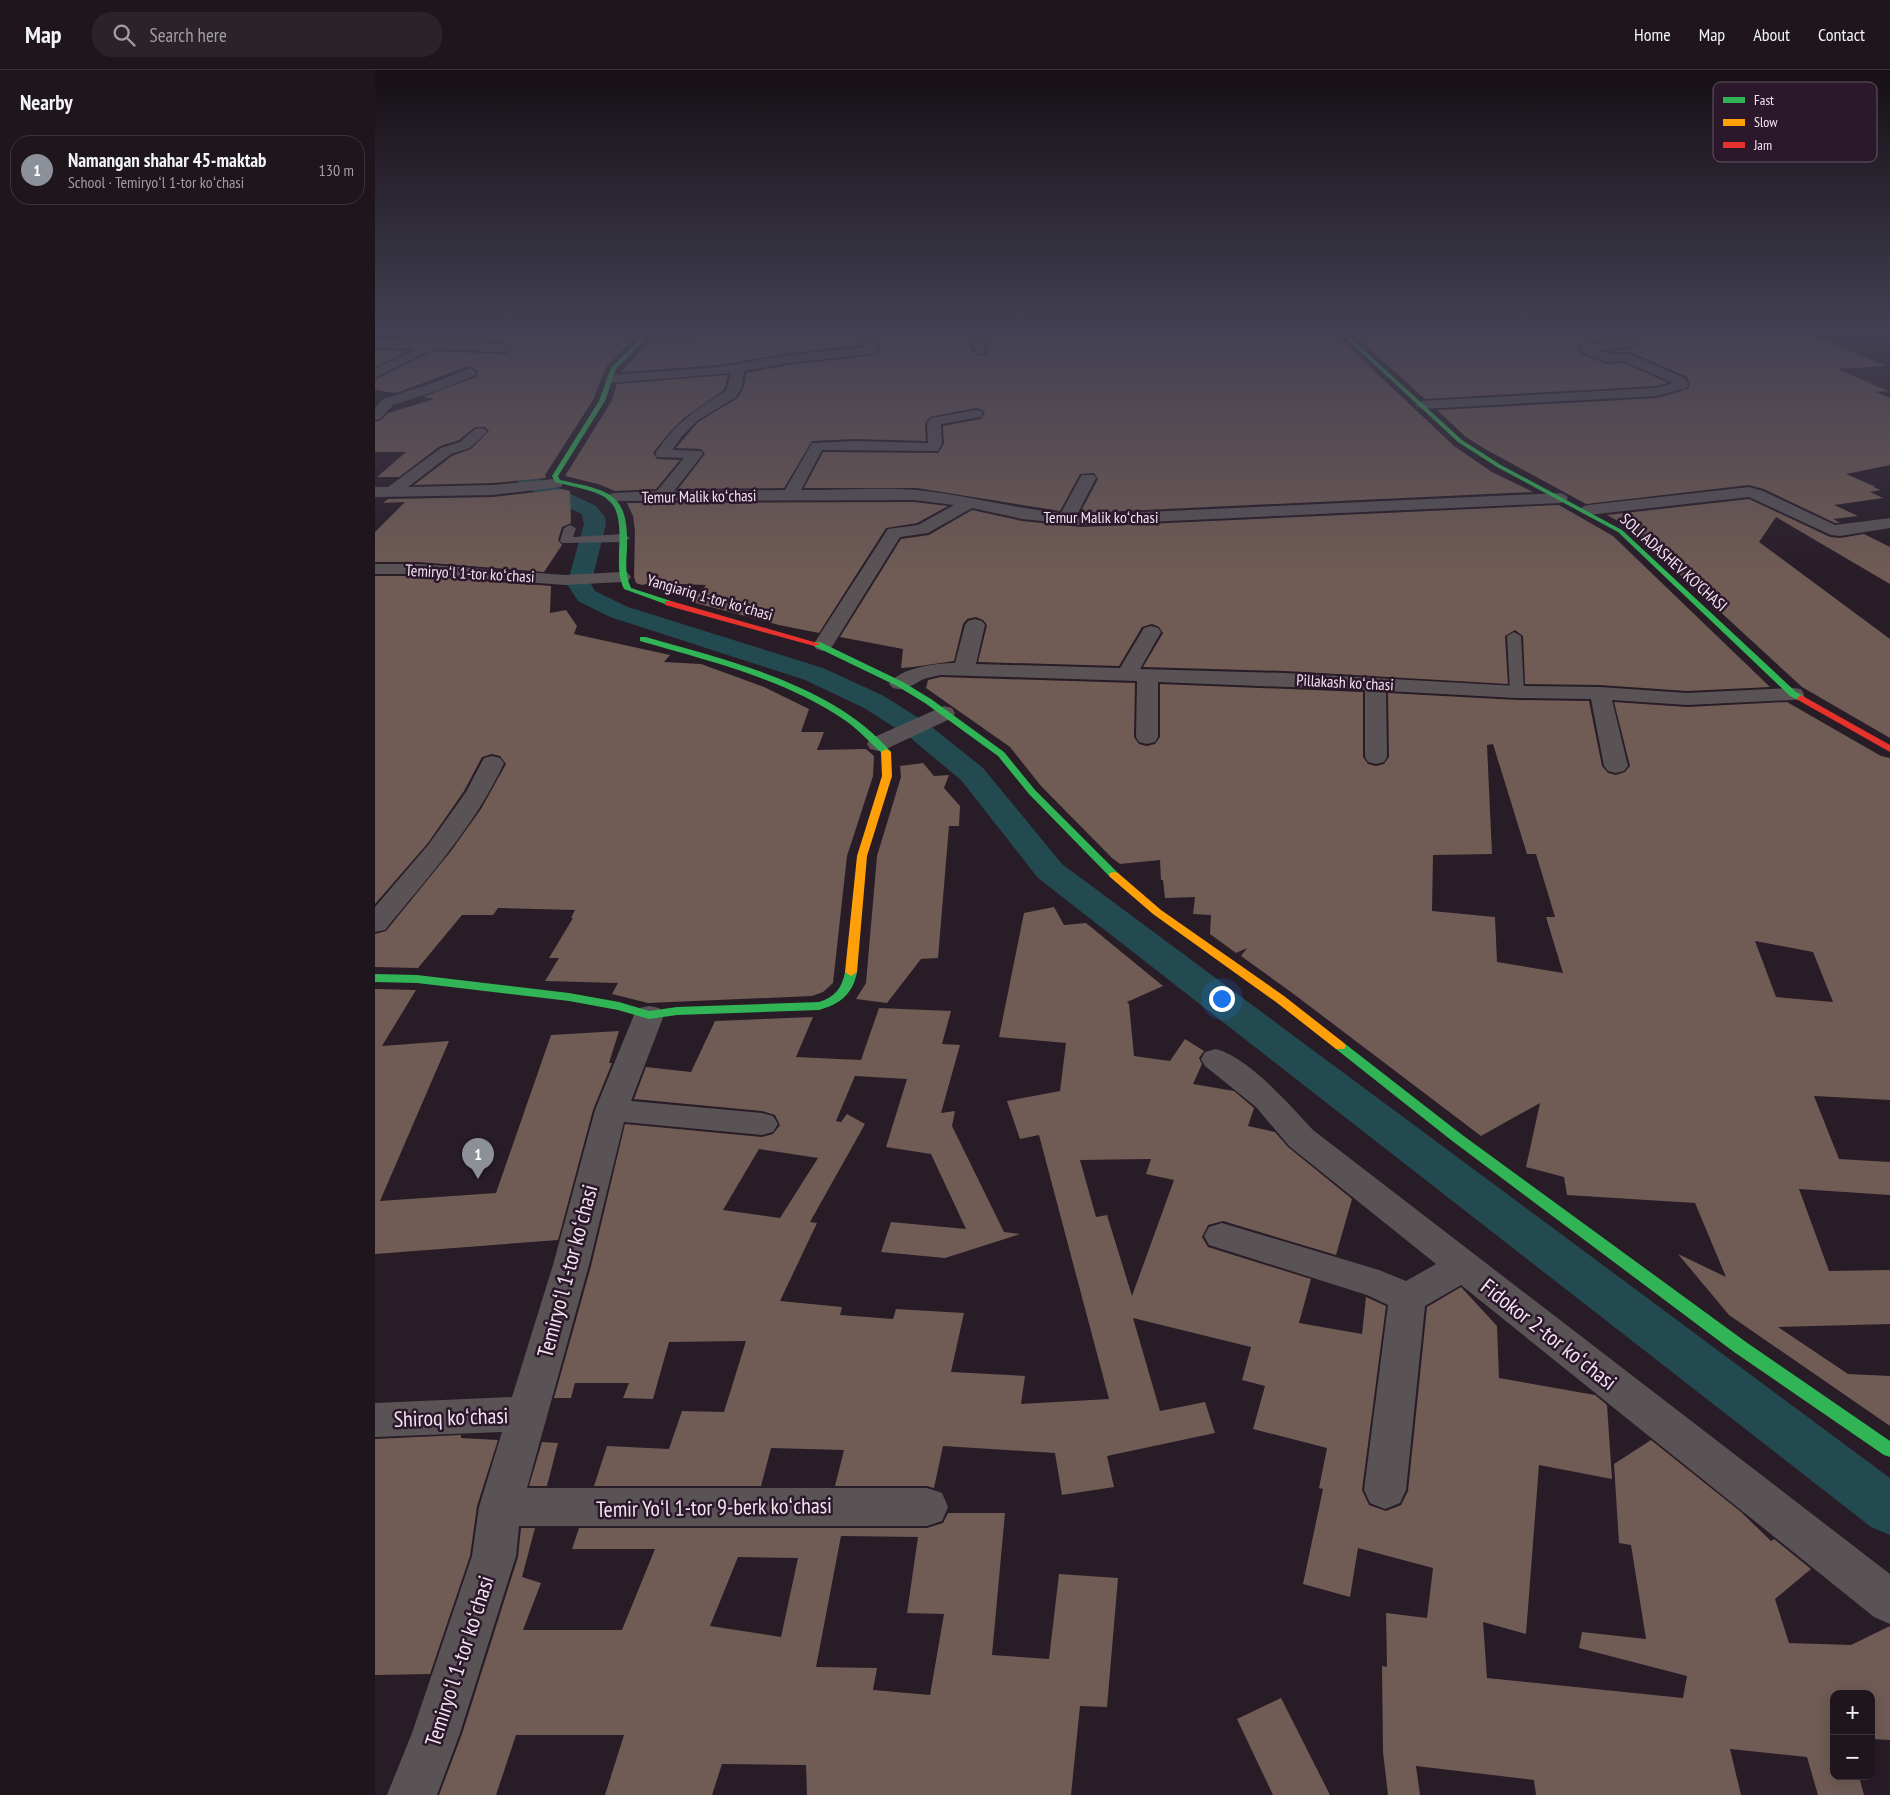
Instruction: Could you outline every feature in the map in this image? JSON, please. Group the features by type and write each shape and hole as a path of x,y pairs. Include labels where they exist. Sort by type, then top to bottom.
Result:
{"street":[{"path":"559,483 555,476 596,410"},
{"path":"662,496 696,454 662,454 673,437 688,420 704,410"},
{"name":"SOLI ADASHEV KO'CHASI","path":"1428,410 1460,442 1479,456 1588,510 1620,531 1793,694 1890,749"},
{"path":"791,494 817,446 855,445 933,448 935,444 934,422 976,414"},
{"path":"383,492 446,451 465,445 480,432"},
{"path":"1066,519 1088,478"},
{"path":"383,492 517,489 559,483 614,498"},
{"path":"1588,510 1749,492 1757,494 1831,530 1840,531 1890,523"},
{"name":"Temur Malik koʻchasi","path":"614,498 791,494 914,495 936,497 1022,514 1066,519 1151,518 1561,498"},
{"name":"Yangiariq 1-tor koʻchasi","path":"614,498 625,518 623,538 613,577 628,589 640,595 823,645 900,684 935,717 1001,754 1032,792 1102,864 1157,912 1281,999 1456,1136 1740,1347 1890,1450"},
{"path":"823,645 894,533 922,529 970,503"},
{"name":"Temiryoʻl 1-tor koʻchasi","path":"375,569 419,569 565,580 613,577"},
{"path":"965,670 975,625"},
{"path":"1126,676 1151,632"},
{"path":"375,978 417,979 569,997 619,1006 649,1015 677,1011 812,1007 827,1005 842,996 850,982 862,856 887,776 887,753 881,743 850,720 822,704 772,681 702,656 643,639"},
{"name":"Pillakash koʻchasi","path":"900,684 919,674 941,669 1148,677 1285,679 1517,692 1600,693 1687,699 1793,694"},
{"path":"1147,738 1148,677"},
{"path":"1375,684 1376,756"},
{"path":"1600,693 1617,766"},
{"path":"881,743 935,717"},
{"path":"375,924 438,849 478,792 492,763"},
{"name":"Temiryoʻl 1-tor koʻchasi","path":"412,1795 436,1733 494,1556 500,1507 571,1265 611,1110 649,1015"},
{"name":"Fidokor 2-tor koʻchasi","path":"1216,1059 1267,1099 1301,1138 1890,1602"},
{"path":"611,1110 762,1124"},
{"path":"1222,1236 1379,1284 1407,1298"},
{"path":"1407,1298 1463,1266"},
{"path":"1385,1490 1407,1298"},
{"name":"Shiroq koʻchasi","path":"375,1420 527,1414"},
{"name":"Temir Yoʻl 1-tor 9-berk koʻchasi","path":"500,1507 600,1508 835,1505 927,1507"}],"lane":[{"path":"570,528 565,541 567,542 623,538"},
{"path":"1514,636 1517,692"}],"building":[{"path":"396,410 586,410 545,475 546,478 493,483 414,485 452,456 471,449 489,431 485,427 475,427 459,440 440,446 399,477 377,477 406,452 375,452 375,422 381,420 388,413"},
{"path":"606,410 694,410 669,433 653,453 657,459 680,460 656,489 615,491 598,484 565,476"},
{"path":"717,410 963,410 930,417 925,423 926,441 855,439 812,441 784,488 678,489 705,454 701,449 676,448 698,422"},
{"path":"982,410 1416,410 1454,446 1492,472 1533,492 1080,513 1098,479 1094,473 1080,474 1060,511 917,488 804,488 823,452 938,453 944,444 943,426 981,419 985,413"},
{"path":"1438,410 1890,410 1890,465 1846,474 1881,490 1870,492 1883,498 1834,505 1858,516 1833,519 1840,523 1835,523 1764,489 1749,485 1586,504 1466,437"},
{"path":"562,489 570,491 571,523 562,527 558,540 562,545 544,572 419,562 375,562 375,532 405,502 383,503 388,499 493,497"},
{"path":"1749,499 1830,537 1840,538 1864,534 1890,547 1890,584 1776,517 1759,542 1890,639 1890,738 1802,687 1627,526 1607,515"},
{"path":"914,502 948,506 917,523 886,528 819,633 779,625 692,602 706,585 651,583 642,585 636,583 634,577 635,531 633,516 627,503"},
{"path":"1559,505 1613,536 1770,687 1687,691 1600,685 1525,684 1523,636 1515,630 1505,636 1508,684 1285,671 1143,667 1163,633 1159,627 1152,624 1142,627 1119,666 978,662 987,625 983,620 976,617 967,619 963,624 954,661 901,668 903,649 840,637 901,539 929,535 972,510 1022,521 1081,527"},
{"path":"375,576 419,576 551,586 550,613 566,610 577,626 574,634 670,655 664,662 701,664 764,687 809,709 801,732 824,732 817,750 866,749 874,756 873,776 847,856 833,983 823,992 812,996 648,1003 612,994 618,983 545,981 559,958 549,958 573,918 571,918 575,910 498,908 493,915 462,915 418,968 375,967 375,934 386,931 451,851 481,809 506,764 500,756 492,754 482,757 464,791 428,843 375,904"},
{"path":"941,677 1135,683 1134,737 1139,744 1147,746 1155,744 1160,737 1160,684 1363,692 1363,757 1368,764 1376,766 1384,764 1389,757 1388,693 1517,700 1589,701 1602,766 1608,773 1616,775 1625,772 1630,766 1614,702 1687,707 1787,702 1881,756 1890,758 1890,1100 1814,1096 1839,1159 1890,1162 1890,1195 1799,1189 1829,1271 1890,1270 1890,1324 1778,1327 1848,1374 1890,1376 1890,1426 1729,1315 1678,1254 1726,1277 1695,1203 1567,1195 1564,1177 1526,1167 1540,1103 1481,1136 1241,956 1247,948 1236,953 1210,934 1211,915 1193,914 1195,897 1165,898 1163,880 1161,880 1160,860 1120,864 1112,858 1041,786 1010,747 926,688 928,680","holes":["1493,744 1527,854 1536,854 1555,917 1546,917 1563,973 1497,962 1495,917 1432,911 1433,855 1492,854 1487,745","1755,941 1813,952 1833,1002 1776,997"]},
{"path":"923,763 934,776 949,775 944,788 960,806 959,826 949,826 938,958 921,959 887,1003 856,999 866,983 877,856 901,777 900,766"},
{"path":"1054,907 1064,925 1086,923 1163,986 1127,1002 1129,1004 1134,1056 1170,1061 1185,1039 1204,1051 1199,1058 1202,1064 1193,1084 1234,1091 1254,1108 1248,1126 1275,1132 1288,1147 1352,1199 1336,1255 1223,1221 1208,1225 1202,1237 1208,1247 1311,1279 1299,1323 1362,1334 1366,1297 1386,1306 1362,1490 1369,1505 1386,1511 1401,1505 1408,1491 1427,1307 1461,1287 1497,1326 1499,1378 1595,1395 1607,1405 1612,1479 1539,1465 1526,1634 1483,1622 1487,1678 1683,1698 1687,1676 1579,1648 1582,1632 1646,1639 1631,1545 1619,1543 1614,1464 1651,1440 1741,1512 1771,1541 1774,1539 1811,1569 1775,1599 1789,1643 1851,1645 1890,1626 1890,1740 1875,1739 1875,1690 1830,1690 1830,1780 1860,1780 1864,1795 1818,1795 1807,1757 1730,1749 1741,1795 1536,1795 1534,1780 1416,1766 1420,1795 1388,1795 1383,1752 1382,1666 1387,1667 1386,1613 1427,1618 1433,1568 1358,1548 1350,1597 1303,1584 1323,1489 1319,1488 1327,1448 1253,1429 1265,1386 1242,1380 1251,1347 1133,1318 1160,1411 1205,1402 1215,1433 1107,1456 1114,1487 1062,1495 1055,1453 943,1446 934,1488 927,1486 835,1486 844,1450 771,1448 761,1486 594,1486 607,1446 669,1449 682,1411 724,1412 746,1341 669,1342 653,1399 623,1398 629,1383 575,1383 571,1398 554,1398 591,1266 625,1124 762,1137 773,1134 780,1125 775,1115 762,1111 634,1099 646,1067 691,1072 715,1021 813,1017 796,1057 861,1060 879,1008 951,1011 942,1044 960,1045 941,1113 955,1111 952,1126 1004,1232 1020,1234 945,1258 881,1252 891,1222 966,1229 931,1154 886,1147 907,1079 855,1076 857,1071 836,1121 841,1122 847,1114 865,1124 810,1222 817,1223 780,1301 842,1307 840,1315 893,1319 896,1309 964,1313 951,1372 1025,1376 1021,1404 1109,1399 1039,1135 1020,1139 1007,1101 1060,1091 1066,1043 999,1037 1024,913","holes":["759,1149 818,1158 780,1218 723,1210","1151,1159 1146,1174 1174,1180 1132,1296 1107,1215 1096,1217 1080,1160"]},
{"path":"375,989 416,990 382,1046 449,1041 380,1201 496,1193 551,1035 619,1031 609,1063 612,1063 593,1110 558,1240 375,1254"},
{"path":"461,1435 461,1438 498,1440 477,1506 470,1556 430,1674 375,1675 375,1439"},
{"path":"542,1442 558,1443 547,1486 529,1486"},
{"path":"948,1513 1005,1513 992,1655 1049,1659 1059,1574 1118,1578 1107,1707 1080,1706 1071,1795 807,1795 806,1765 722,1764 712,1795 605,1795 624,1735 516,1735 496,1795 439,1795 462,1734 518,1557 521,1528 535,1528 522,1577 541,1583 523,1630 622,1630 655,1549 572,1549 579,1528 927,1528 943,1523","holes":["841,1536 918,1537 907,1613 944,1614 930,1695 873,1690 877,1668 816,1667","738,1557 798,1558 781,1637 710,1626"]},
{"path":"1281,1698 1330,1795 1273,1795 1237,1719"}],"waterway":[{"path":"546,436 529,464 527,481 589,510 594,517 595,524 579,584 586,596 619,612 814,674 874,702 918,730 972,774 1050,871 1890,1510"}],"traffic: fast":[{"path":"596,410 555,476 557,481 590,489 611,498 618,506 622,517 624,532 622,562 624,580 628,589 668,603"},
{"path":"1427,410 1460,441 1499,466 1620,531 1793,694 1801,698"},
{"path":"643,639 749,672 802,693 849,719 886,752"},
{"path":"817,644 900,684 928,701 1001,754 1032,792 1114,875"},
{"path":"375,978 417,979 569,997 619,1006 649,1015 677,1011 819,1006 832,1002 841,995 848,985 851,972"},
{"path":"1340,1046 1456,1137 1740,1347 1890,1450"}],"traffic: slow":[{"path":"851,972 862,856 887,776 886,752"},
{"path":"1114,875 1157,912 1280,999 1340,1046"}],"traffic: jam":[{"path":"668,603 817,644"},
{"path":"1801,698 1890,749"}],"place":[{"name":"Namangan shahar 45-maktab","path":"478,1179"}]}
